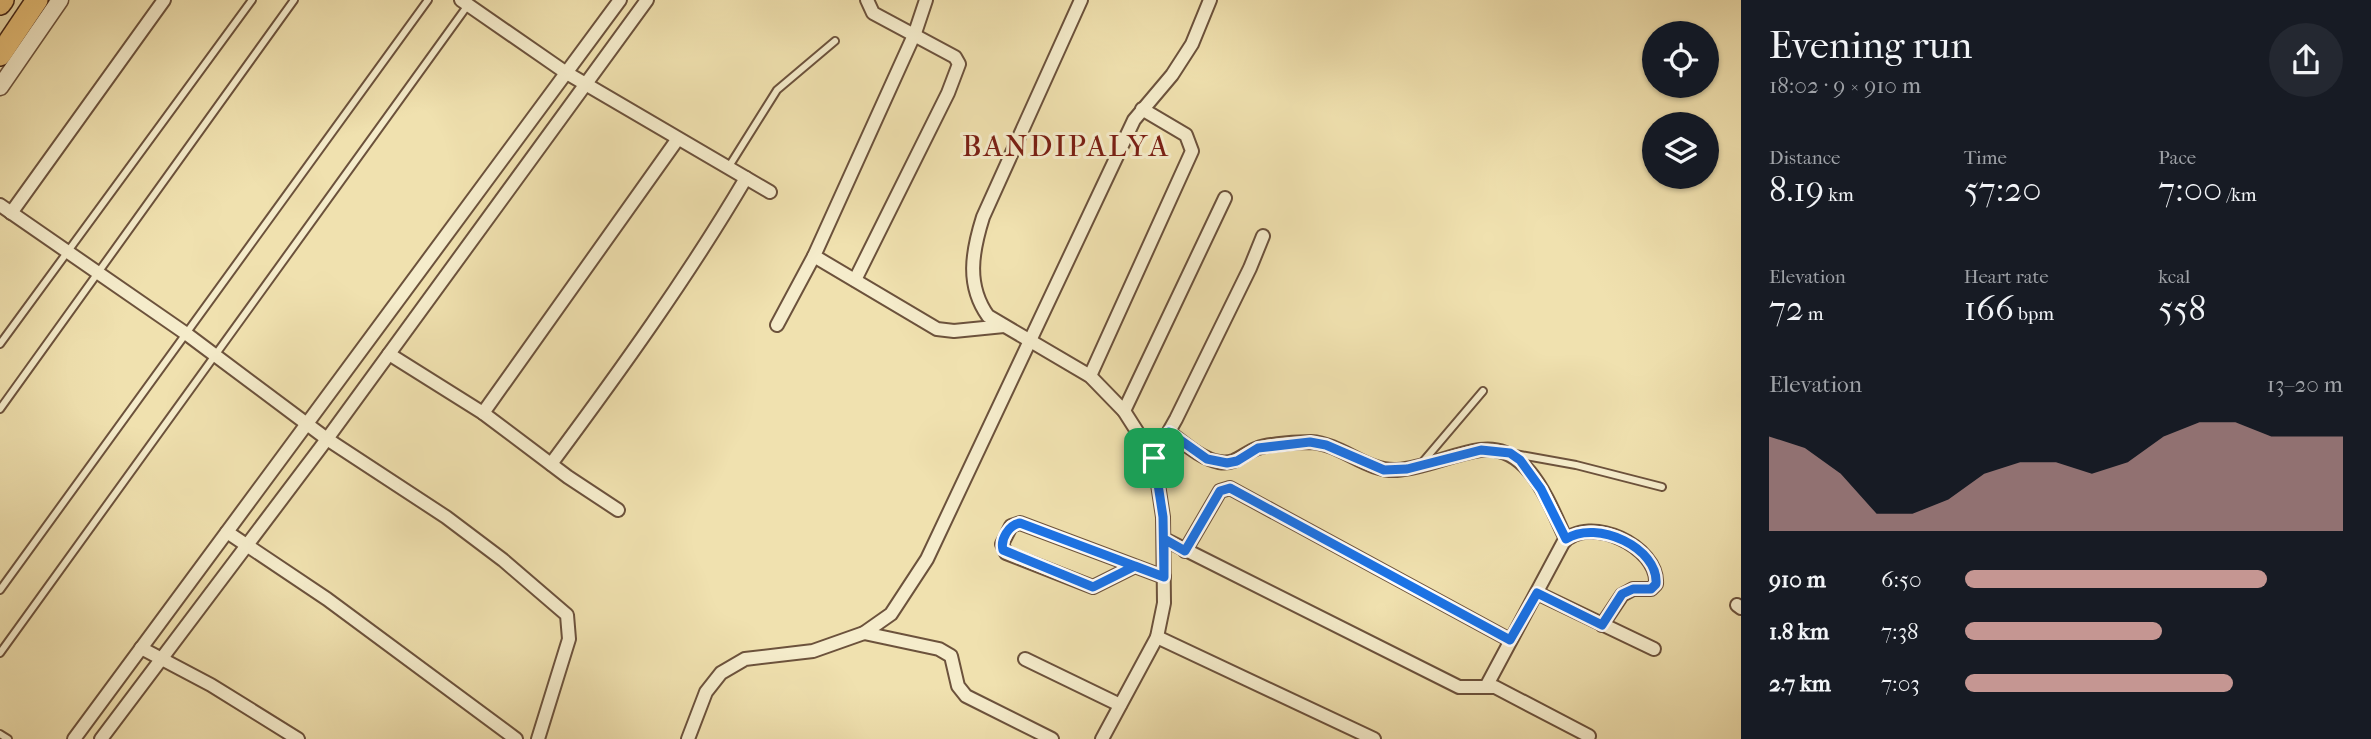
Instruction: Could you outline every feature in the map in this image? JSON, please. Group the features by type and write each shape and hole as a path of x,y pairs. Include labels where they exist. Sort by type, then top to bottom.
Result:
{"highway":[{"path":"0,55 37,0"}],"street":[{"path":"0,87 60,0"},
{"path":"11,213 163,0"},
{"path":"74,739 620,0"},
{"path":"101,739 327,439 647,0"},
{"path":"855,280 958,69 956,57 873,13 867,0"},
{"path":"777,324 814,256 915,33 926,0"},
{"path":"1081,0 982,217 975,242 973,285 978,301 988,316 1090,376 1124,411 1154,458 1164,539 1164,603 1157,637 1102,739"},
{"path":"688,739 706,692 721,673 746,659 813,651 864,633 891,614 927,559 1134,121 1172,75 1192,44 1210,0"},
{"path":"464,3 565,72 677,140 770,192"},
{"path":"1090,376 1142,269 1192,151 1186,135 1142,109"},
{"path":"484,413 677,140"},
{"path":"551,464 634,353 706,245 746,178"},
{"path":"1124,411 1224,198"},
{"path":"0,205 188,335 327,439 446,517 503,560 567,615 569,639 538,739"},
{"path":"1154,458 1250,268 1263,236"},
{"path":"814,256 937,329 954,331 1003,326"},
{"path":"389,354 484,413 618,510"},
{"path":"1169,432 1207,459 1218,462 1237,461 1258,448 1310,442 1326,445 1384,470 1420,465 1481,450 1510,453 1520,460 1541,489 1566,539"},
{"path":"1185,551 1220,491 1230,488 1510,640"},
{"path":"1135,566 1093,587 1006,553 1002,544 1011,526 1020,523 1135,566 1164,577"},
{"path":"1487,685 1566,539 1573,534 1604,531 1635,547 1656,577 1656,584 1651,589 1633,589 1622,594 1602,625"},
{"path":"227,532 327,599 516,739"},
{"path":"1164,539 1459,687 1469,689 1487,685 1532,704 1589,736"},
{"path":"1537,593 1654,649"},
{"path":"864,633 939,649 951,656 958,686 966,696 1052,739"},
{"path":"1157,637 1374,739"},
{"path":"141,648 161,657 298,739"},
{"path":"1025,659 1120,705"}],"lane":[{"path":"0,344 252,0"},
{"path":"0,409 294,0"},
{"path":"0,590 188,335 428,0"},
{"path":"0,653 217,356 464,3"},
{"path":"728,168 777,90 835,41"},
{"path":"1420,465 1483,391"},
{"path":"1510,453 1565,463 1662,487"},
{"path":"0,734 8,739"}],"district":[{"name":"BANDIPALYA","path":"1066,146"}],"route":[{"path":"1154,458 1163,517 1164,577 1135,566 1020,523 1009,528 1002,544 1003,550 1075,582 1093,587 1106,583 1135,566 1164,577 1164,539 1185,551 1220,491 1230,488 1316,532 1510,640 1537,593 1602,625 1622,594 1627,590 1651,589 1657,580 1639,550 1604,531 1573,534 1566,539 1541,489 1520,460 1510,453 1481,450 1407,469 1384,470 1326,445 1310,442 1258,448 1237,461 1227,463 1207,459 1169,432 1154,458"}]}
